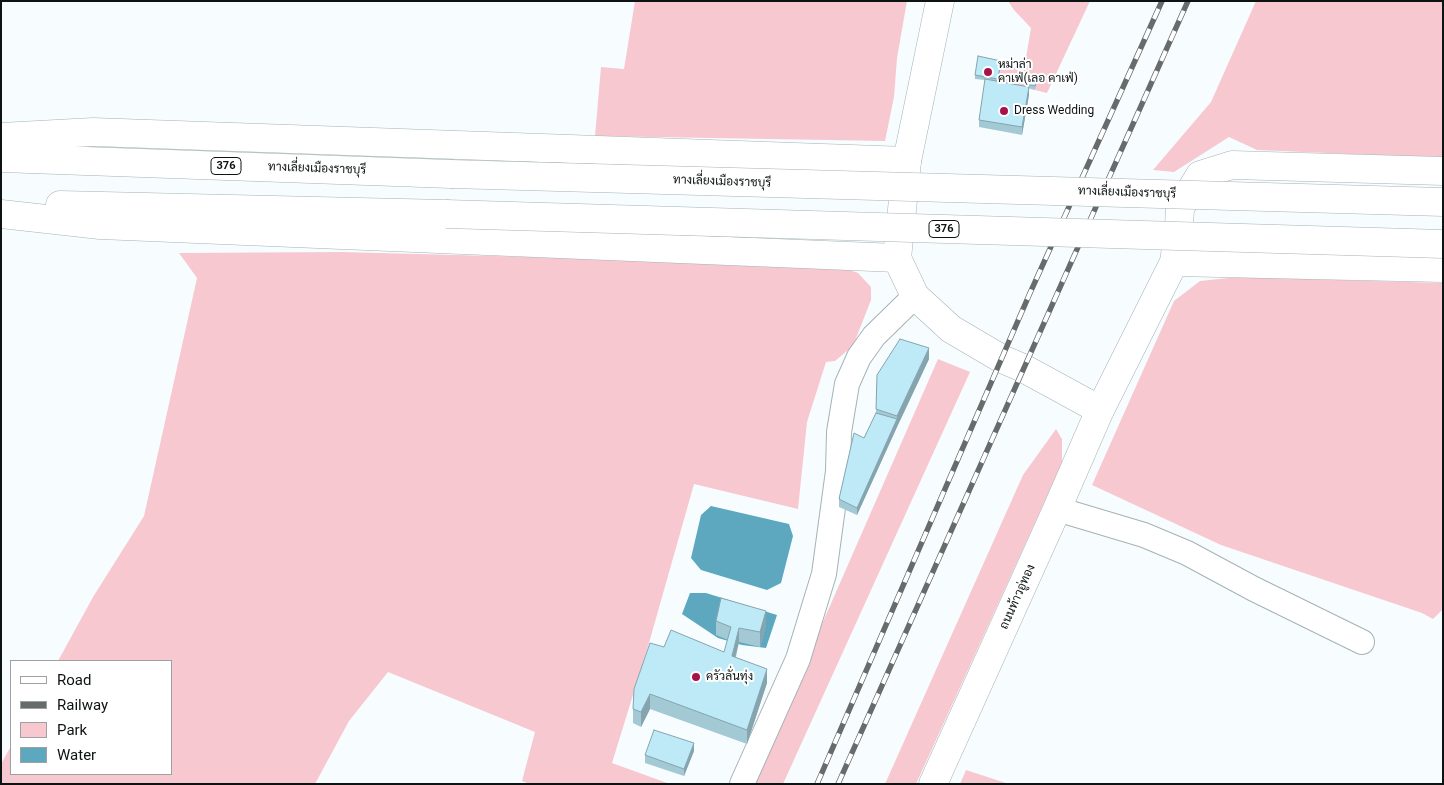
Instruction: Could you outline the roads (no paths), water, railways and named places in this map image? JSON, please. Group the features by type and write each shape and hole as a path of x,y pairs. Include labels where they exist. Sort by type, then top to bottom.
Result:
{"main road":[{"path":"940,1 907,161 897,258 915,296 950,329 1002,360 1024,368 1100,410"},
{"path":"1,137 103,133 907,161"},
{"name":"ทางเลี่ยงเมืองราชบุรี","path":"1,158 451,174 1443,202"},
{"name":"ถนนท้าวอู่ทอง","path":"933,784 1058,509 1100,410 1174,262 1180,208 1200,175 1232,165 1443,172"},
{"name":"376","path":"1,203 446,214 1443,244"},
{"path":"1,214 100,225 897,258"},
{"path":"1174,262 1443,268"}],"street":[{"path":"742,784 798,659 824,574 838,471 839,432 847,384 859,357 874,336 915,296"},
{"path":"1058,509 1144,535 1187,553 1254,589 1362,642"}],"water":[{"path":"711,506 789,524 793,536 781,583 767,590 701,570 691,558 701,515"},
{"path":"690,593 706,593 777,615 766,648 742,645 718,638 682,614"}],"railway":[{"path":"817,784 1030,293 1162,1"},
{"path":"838,784 1188,1"}],"place":[{"name":"หม่าล่า คาเฟ่(เลอ คาเฟ่)","path":"988,72"},
{"name":"Dress Wedding","path":"1004,111"},
{"name":"ครัวลั่นทุ่ง","path":"696,677"}]}
